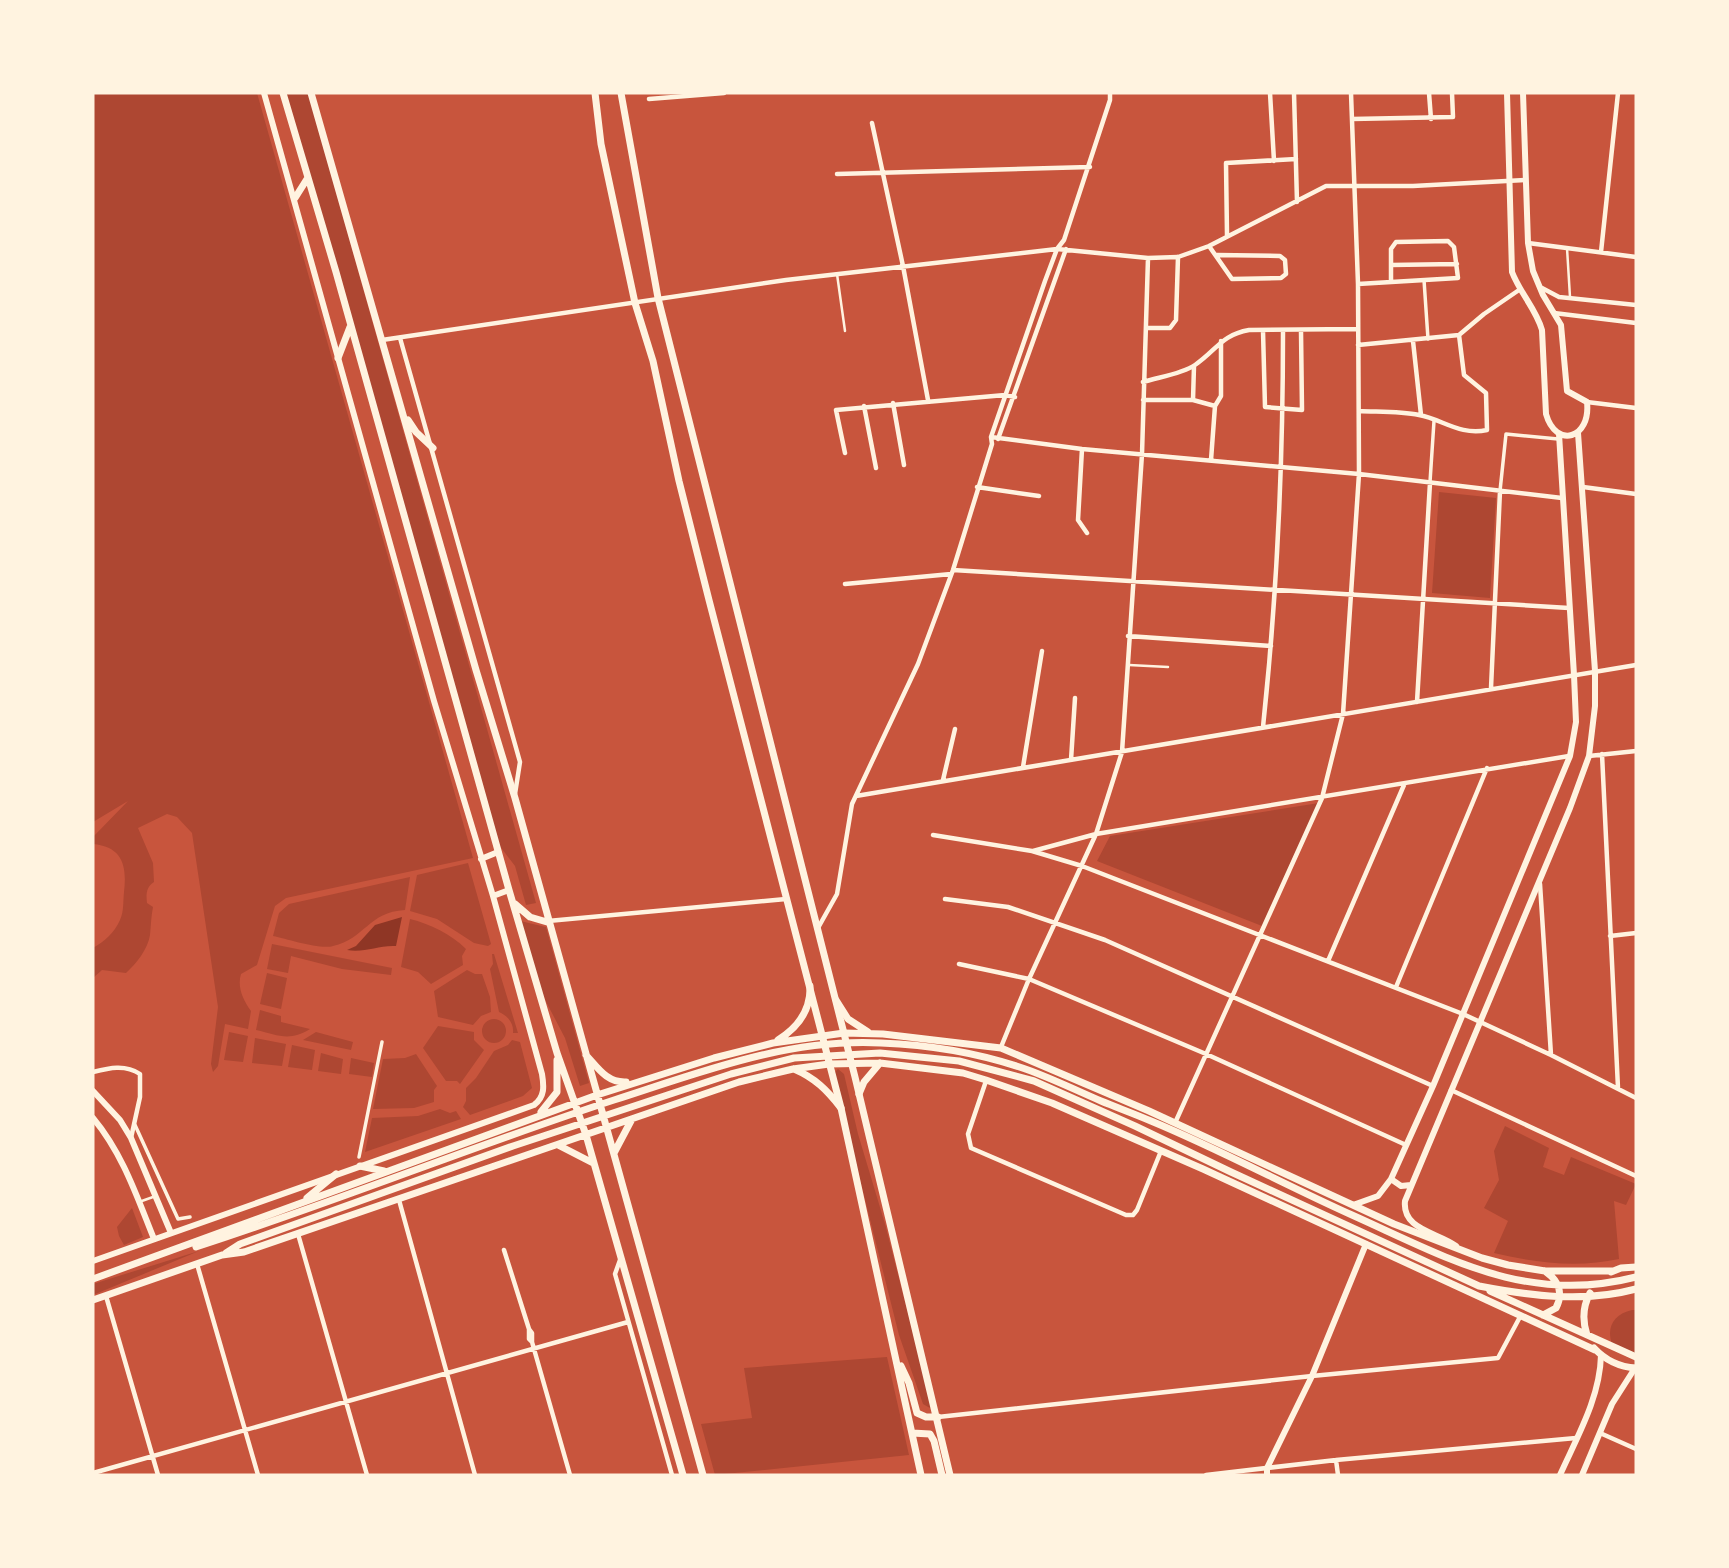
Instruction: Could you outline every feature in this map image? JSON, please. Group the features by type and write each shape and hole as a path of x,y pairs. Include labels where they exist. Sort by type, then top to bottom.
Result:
{"main road":[{"path":"283,93 509,891 557,1053 586,1135 683,1475"},
{"path":"311,93 515,798 547,922 703,1475"},
{"path":"595,93 601,144 635,303 653,361 689,521 841,1108 921,1475"},
{"path":"621,93 658,298 845,1033 950,1475"},
{"path":"295,198 307,180"},
{"path":"338,358 351,326"},
{"path":"402,410 416,432 433,448"},
{"path":"513,901 525,914 547,922"},
{"path":"773,1043 800,1021 810,1000 810,986"},
{"path":"836,1000 853,1024 867,1031 883,1034"},
{"path":"866,1063 857,1049 859,1040 867,1033"},
{"path":"145,1262 384,1171 597,1095 773,1043 822,1035 867,1033 1001,1048 1175,1123 1394,1224 1508,1265 1545,1271 1613,1271 1634,1266"},
{"path":"93,1279 289,1217 513,1134 738,1061 773,1051 836,1044 879,1043 960,1052 1044,1076 1151,1120 1324,1203 1479,1271 1524,1282 1555,1285 1607,1283 1636,1277"},
{"path":"754,1048 765,1052 768,1059 767,1069 759,1076"},
{"path":"533,1117 547,1107 557,1092 557,1053"},
{"path":"585,1053 601,1073 610,1079 638,1082"},
{"path":"93,1300 222,1255 240,1244 654,1098 754,1067 794,1058 857,1053 900,1054 959,1061 1034,1082 1116,1117 1636,1357"},
{"path":"859,1094 864,1082 880,1063"},
{"path":"222,1255 244,1252 759,1076 829,1064 880,1063 963,1073 1052,1103 1521,1314 1617,1365 1636,1368"},
{"path":"793,1069 809,1075 825,1088 841,1108"},
{"path":"613,1154 632,1119"},
{"path":"474,1174 485,1166 492,1155 487,1142 479,1137"},
{"path":"557,1145 593,1163"},
{"path":"360,1162 384,1171"},
{"path":"302,1202 336,1174"},
{"path":"1521,1314 1542,1315 1556,1308 1559,1289 1555,1279 1545,1271"},
{"path":"1598,1353 1585,1329 1585,1306 1595,1286 1613,1271"},
{"path":"1479,1286 1559,1297 1596,1296 1636,1289"},
{"path":"895,1352 909,1383 917,1413 926,1417 938,1417"},
{"path":"912,1433 930,1434 942,1475"}],"street":[{"path":"93,1261 336,1174 360,1162 528,1107 538,1102 541,1097 543,1082 493,896 434,701 264,93"},
{"path":"649,99 681,94 724,93"},
{"path":"818,928 837,894 855,796 918,664 952,572 992,444 991,437 1090,167 1111,100 1110,93"},
{"path":"1270,93 1274,160"},
{"path":"1294,93 1297,202"},
{"path":"1175,1123 1322,798 1343,714 1359,474 1358,284 1351,93"},
{"path":"1429,93 1431,119"},
{"path":"1352,119 1452,117 1452,93"},
{"path":"1353,1205 1378,1196 1391,1179 1407,1146 1570,756 1576,722 1560,436 1549,426 1546,414 1539,317 1519,290 1512,272 1507,93"},
{"path":"1523,93 1528,243 1539,287 1561,325 1567,391 1587,402 1636,408"},
{"path":"1601,252 1618,93"},
{"path":"872,123 928,400"},
{"path":"1227,236 1226,163 1296,159"},
{"path":"837,174 1090,167"},
{"path":"382,340 658,298 1058,249 1148,258 1178,257 1209,246 1326,186 1413,187 1525,180"},
{"path":"992,444 999,439 1015,397 1066,249 1064,240"},
{"path":"1358,284 1458,278 1454,247 1448,241 1396,242 1391,249 1391,281"},
{"path":"1528,243 1636,257"},
{"path":"1209,246 1232,278 1281,278 1286,274 1285,260 1280,256 1217,255"},
{"path":"1146,328 1170,328 1175,320 1178,257"},
{"path":"1001,1048 1029,979 1096,834 1122,752 1142,454 1148,258"},
{"path":"1391,265 1457,264"},
{"path":"1424,280 1428,338"},
{"path":"1539,287 1549,293 1570,298 1636,305"},
{"path":"1358,345 1459,335 1484,313 1519,290"},
{"path":"1554,313 1636,323"},
{"path":"1143,382 1194,366 1221,340 1235,332 1358,328"},
{"path":"1263,331 1265,407 1302,410 1301,331"},
{"path":"1263,727 1271,646 1281,468 1283,331"},
{"path":"1359,411 1421,415 1448,427 1480,432 1488,430 1486,393 1464,375 1459,335"},
{"path":"400,338 520,762 515,798"},
{"path":"1211,460 1215,406 1221,397 1221,340"},
{"path":"1413,341 1421,415"},
{"path":"1194,366 1194,400"},
{"path":"845,453 836,410 928,400 1005,395 1015,397"},
{"path":"1143,400 1194,400 1215,406"},
{"path":"1491,688 1500,491 1506,434 1560,436 1578,433 1587,422 1587,402"},
{"path":"893,403 904,465"},
{"path":"864,406 876,468"},
{"path":"1417,702 1434,421"},
{"path":"1460,1249 1454,1243 1416,1226 1407,1219 1405,1201 1589,757 1595,706 1595,671 1578,433"},
{"path":"991,437 1082,449 1359,474 1562,498"},
{"path":"1082,449 1078,520 1087,533"},
{"path":"1583,487 1636,494"},
{"path":"977,488 1039,496"},
{"path":"845,584 952,572 1569,608"},
{"path":"1128,636 1271,646"},
{"path":"1023,767 1042,651"},
{"path":"855,796 1636,665"},
{"path":"1071,760 1075,698"},
{"path":"943,780 955,729"},
{"path":"1589,757 1636,751"},
{"path":"1602,754 1618,1088"},
{"path":"1032,851 1096,834 1570,756"},
{"path":"1396,987 1487,768"},
{"path":"1328,961 1404,784"},
{"path":"933,835 1032,851 1082,866 1480,1021 1636,1098"},
{"path":"481,859 498,852"},
{"path":"1539,877 1551,1055"},
{"path":"493,896 509,891"},
{"path":"547,922 786,899"},
{"path":"945,899 1008,907 1105,940 1433,1086"},
{"path":"1610,936 1636,933"},
{"path":"960,964 1029,979 1407,1146"},
{"path":"360,1162 382,1042"},
{"path":"93,1072 130,1068 139,1074 140,1097 131,1138"},
{"path":"986,1080 968,1134 971,1148 1126,1215 1133,1215 1137,1210 1161,1151"},
{"path":"1451,1090 1636,1176"},
{"path":"93,1091 120,1120 131,1138 171,1233"},
{"path":"93,1118 115,1146 154,1240"},
{"path":"135,1125 177,1219 190,1217"},
{"path":"1391,1179 1401,1186 1411,1185"},
{"path":"399,1200 475,1475"},
{"path":"298,1234 367,1475"},
{"path":"1267,1472 1312,1376 1366,1244"},
{"path":"504,1250 534,1338 532,1342 570,1475"},
{"path":"621,1259 615,1274 672,1475"},
{"path":"197,1264 258,1475"},
{"path":"106,1296 158,1475"},
{"path":"938,1417 1498,1358 1521,1314"},
{"path":"93,1473 628,1322"},
{"path":"1560,1475 1595,1396 1600,1379 1598,1353"},
{"path":"1582,1475 1612,1404 1636,1368"},
{"path":"1600,1433 1636,1449"},
{"path":"1206,1475 1267,1472 1336,1460 1576,1438"},
{"path":"1336,1460 1338,1475"}],"lane":[{"path":"1567,248 1570,298"},
{"path":"837,274 845,331"},
{"path":"1127,665 1168,667"},
{"path":"139,1202 156,1196"}],"shaded area":[{"path":"93,93 257,93 473,858 286,898 275,906 257,965 241,974 242,993 251,1011 248,1029 225,1024 218,1066 213,1072 211,1064 218,1007 192,833 177,817 167,814 138,828 153,863 154,882 149,886 147,894 147,903 153,907 149,940 144,951 126,973 102,970 93,978 93,948 109,936 120,920 125,874 117,854 111,849 93,844 93,837 128,801 93,822"},
{"path":"286,93 308,93 536,903 526,905 515,866 499,845"},
{"path":"1439,492 1496,498 1490,598 1432,593"},
{"path":"1319,803 1262,926 1097,861 1110,836"},
{"path":"468,863 491,944 488,946 474,943 437,919 410,911 417,875"},
{"path":"410,877 405,910 383,915 344,943 320,947 273,936 279,913 289,904"},
{"path":"402,917 396,946 347,950 356,946 375,925"},
{"path":"410,919 440,930 466,949 462,956 463,965 431,984 418,972 401,967"},
{"path":"520,921 546,927 589,1083 580,1086 565,1038 541,992"},
{"path":"272,944 392,968 391,975 342,969 291,956 288,973 267,969"},
{"path":"492,954 518,1033 513,1033 510,1020 499,1012 490,969 493,964"},
{"path":"467,970 482,974 490,997 491,1012 481,1016 473,1025 438,1017 434,991"},
{"path":"267,973 287,978 281,1009 260,1004"},
{"path":"260,1010 281,1016 281,1022 310,1029 289,1036 256,1030"},
{"path":"494,1019 502,1023 506,1031 502,1039 494,1043 486,1039 482,1031 486,1023"},
{"path":"438,1026 474,1032 474,1040 484,1050 460,1084 457,1081 446,1081 423,1048"},
{"path":"229,1032 248,1036 243,1062 224,1060"},
{"path":"316,1032 353,1042 351,1050 303,1040"},
{"path":"255,1038 286,1044 282,1066 252,1063"},
{"path":"512,1040 520,1042 532,1088 523,1096 470,1115 463,1107 466,1088 494,1051 508,1045"},
{"path":"292,1045 315,1050 312,1070 288,1067"},
{"path":"321,1053 343,1059 341,1074 318,1071"},
{"path":"416,1054 437,1086 434,1090 434,1102 414,1108 373,1109 383,1059 405,1058"},
{"path":"351,1058 374,1063 372,1077 349,1074"},
{"path":"838,1069 844,1074 858,1134 885,1224 932,1407 930,1408 923,1404 899,1335 840,1100 835,1072"},
{"path":"440,1109 450,1113 456,1111 461,1119 365,1152 372,1118 418,1116"},
{"path":"1505,1126 1549,1148 1543,1167 1564,1175 1571,1157 1636,1184 1626,1205 1614,1201 1619,1259 1556,1263 1494,1253 1508,1221 1484,1208 1499,1180 1494,1151"},
{"path":"132,1208 143,1237 124,1245 117,1227"},
{"path":"199,1251 93,1295 93,1284"},
{"path":"1636,1310 1636,1356 1612,1344 1610,1338 1611,1327 1616,1318"},
{"path":"887,1357 909,1455 715,1475 701,1424 752,1418 744,1368"}]}
